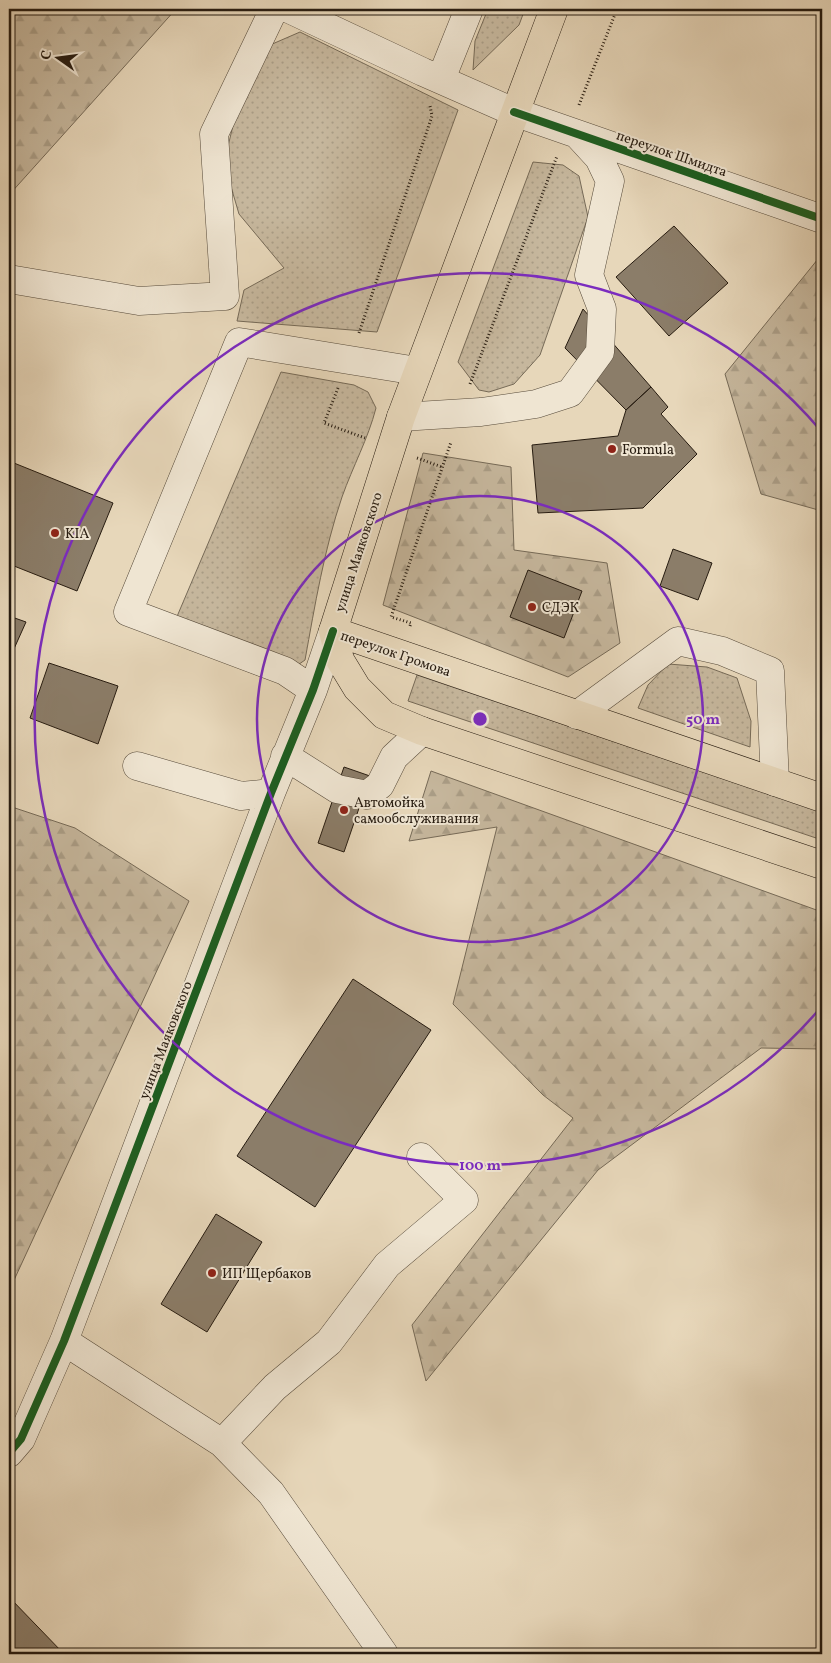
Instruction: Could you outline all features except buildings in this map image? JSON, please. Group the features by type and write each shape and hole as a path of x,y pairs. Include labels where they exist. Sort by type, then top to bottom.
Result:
{"main road":[{"name":"улица Маяковского","path":"333,631 417,371 554,9"},
{"name":"переулок Громова","path":"333,631 822,798"},
{"name":"переулок Громова","path":"333,631 340,660 357,688 384,716 822,865"}],"street":[{"path":"9,279 139,300 225,296 214,134 274,9"},
{"name":"переулок Шмидта","path":"289,9 514,112 822,219"},
{"path":"432,75 469,9"},
{"path":"401,417 461,413 536,404 570,393 600,352 602,309 589,275 610,181 599,158 573,132"},
{"path":"313,690 285,671 128,612 238,342 417,371"},
{"name":"улица Маяковского","path":"9,1453 21,1439 64,1341 271,793 313,690 333,631"},
{"path":"577,715 678,641 722,651 770,671 775,782"},
{"path":"286,756 337,789 367,795 380,784 394,757 422,730"},
{"path":"137,766 241,796 271,793"},
{"path":"222,1443 275,1387 329,1342 387,1266 464,1200 421,1157"},
{"path":"64,1341 222,1443 270,1493 384,1654"}],"path":[{"path":"402,655 411,623 391,617 471,380 550,173 573,132 617,9"},
{"path":"432,75 432,116 350,360 324,423 442,468"}],"green space":[{"path":"9,9 176,9 9,195"},
{"path":"488,9 525,9 519,25 473,70 475,41"},
{"path":"300,32 458,110 377,332 237,321 244,290 284,268 239,214 224,163 242,88 270,45"},
{"path":"533,162 563,165 579,176 588,217 540,355 514,384 489,392 479,390 458,362"},
{"path":"822,254 822,511 761,494 725,374"},
{"path":"281,372 354,385 368,392 376,408 369,431 342,497 330,537 320,578 305,660 282,676 262,677 167,640"},
{"path":"423,453 511,467 514,550 607,563 620,643 568,677 383,605"},
{"path":"668,664 707,667 737,678 751,721 750,747 638,708 648,685"},
{"path":"417,675 822,812 822,840 408,701"},
{"path":"431,771 822,912 822,1049 761,1048 598,1170 426,1381 412,1325 573,1118 543,1095 453,1004 497,827 409,841"},
{"path":"9,806 75,828 189,901 9,1291"}],"cycle path":[{"path":"514,112 822,219"},
{"path":"9,1453 21,1439 64,1341 271,793 313,690 333,631"}],"place":[{"name":"Formula","path":"612,449"},
{"name":"KIA","path":"55,533"},
{"name":"СДЭК","path":"532,607"},
{"name":"Автомойка самообслуживания","path":"344,810"},
{"name":"ИП Щербаков","path":"212,1273"}]}
